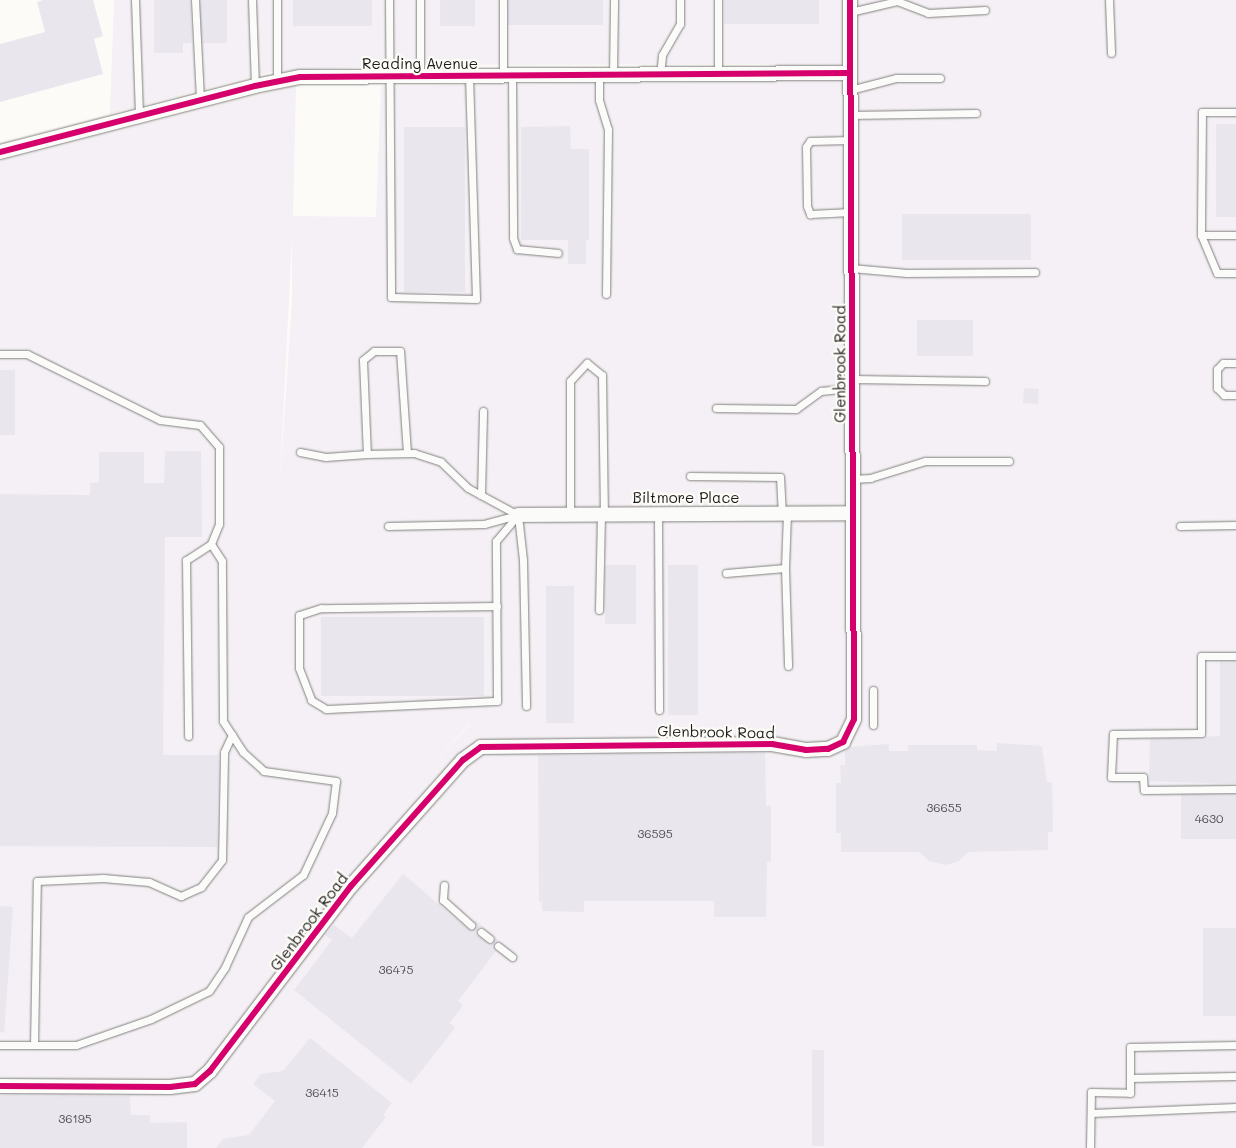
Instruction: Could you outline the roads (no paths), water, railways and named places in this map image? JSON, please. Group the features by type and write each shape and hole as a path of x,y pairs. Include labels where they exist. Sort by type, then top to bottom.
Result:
{"street":[{"name":"Glenbrook Road","path":"0,1086 170,1087 195,1084 210,1071 351,886 463,760 481,747 772,744 806,750 828,749 843,742 854,719 850,6"},
{"name":"Reading Avenue","path":"0,152 278,80 391,76 850,73"},
{"name":"Biltmore Place","path":"518,515 853,513"}],"lane":[{"path":"135,0 139,116"},
{"path":"195,0 200,100"},
{"path":"252,0 255,86"},
{"path":"277,0 278,80"},
{"path":"389,0 391,297 476,299 470,76"},
{"path":"420,0 420,76"},
{"path":"503,0 508,76 513,238 517,249 558,253"},
{"path":"606,294 608,130 599,100 606,75 614,0"},
{"path":"660,74 662,55 680,24 680,0"},
{"path":"718,0 718,74"},
{"path":"1109,0 1111,53"},
{"path":"850,6 898,1 928,13 985,10"},
{"path":"850,90 896,78 940,78"},
{"path":"1236,112 1202,112 1201,235 1217,273 1236,274"},
{"path":"850,115 976,113"},
{"path":"850,140 810,141 806,147 807,206 810,214 851,212"},
{"path":"1201,235 1236,235"},
{"path":"851,268 907,273 1035,272"},
{"path":"367,454 363,360 374,351 400,351 407,453"},
{"path":"0,354 27,354 160,420 200,425 219,447 219,524 210,544 186,560 188,736"},
{"path":"1236,363 1223,364 1217,369 1217,388 1224,395 1236,395"},
{"path":"570,515 570,381 587,364 602,375 602,515 598,610"},
{"path":"716,408 796,409 821,391 852,384 985,381"},
{"path":"481,495 483,410"},
{"path":"300,452 326,457 407,453 441,462 468,488 518,515"},
{"path":"853,479 870,478 925,461 1009,460"},
{"path":"690,476 780,478 784,514 788,666"},
{"path":"658,514 659,710"},
{"path":"388,526 484,524 518,515"},
{"path":"497,606 321,608 299,615 298,668 311,700 326,709 497,700 497,606 496,541 518,515"},
{"path":"518,515 523,560 526,706"},
{"path":"1180,526 1236,525"},
{"path":"0,1045 76,1045 151,1019 209,991 225,967 248,917 303,875 332,813 336,781 264,771 243,752 223,721 222,561 210,544"},
{"path":"726,573 785,568"},
{"path":"1236,656 1201,656 1202,733 1113,734 1111,777 1143,777 1144,790 1236,789"},
{"path":"872,725 873,690"},
{"path":"34,1045 36,881 104,878 140,882 181,896 201,887 222,860 224,752 232,735"},
{"path":"444,885 443,900 472,925"},
{"path":"481,932 490,940"},
{"path":"498,946 512,957"},
{"path":"1090,1148 1092,1092 1130,1093 1130,1047 1236,1045"},
{"path":"1130,1078 1236,1076"},
{"path":"1091,1113 1236,1107"}]}
